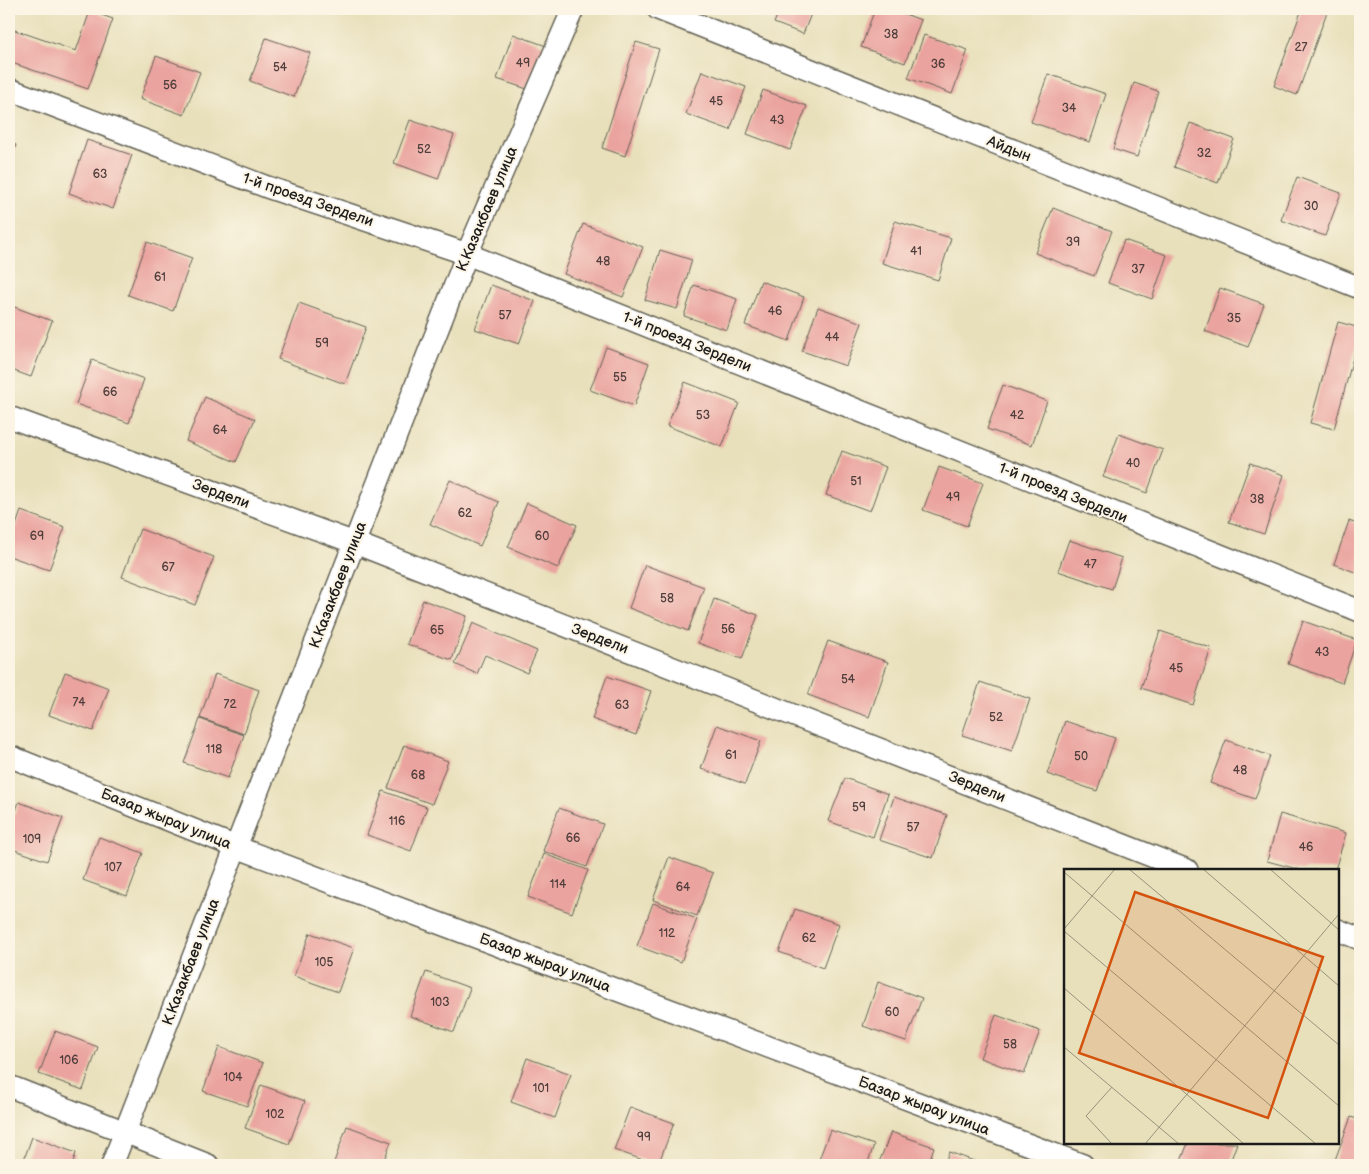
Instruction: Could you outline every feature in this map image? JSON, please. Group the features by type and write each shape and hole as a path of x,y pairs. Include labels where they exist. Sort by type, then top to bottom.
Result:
{"street":[{"name":"К.Казакбаев улица","path":"112,1165 467,254 573,9"},
{"name":"Айдын","path":"658,9 1360,288"},
{"name":"1-й проезд Зердели","path":"9,89 267,187 467,254 1360,611"},
{"name":"Зердели","path":"9,417 355,543 1184,869"},
{"name":"Базар жырау улица","path":"9,756 236,847 1082,1165"},
{"path":"1339,930 1360,939"},
{"path":"9,1086 208,1165"}],"building":[{"path":"780,9 813,9 803,34 774,23"},
{"path":"875,9 891,9 921,20 905,63 861,47"},
{"path":"1302,9 1328,9 1297,95 1274,86"},
{"path":"90,11 113,19 88,89 9,62 9,28 76,51"},
{"path":"513,34 549,47 533,91 497,79"},
{"path":"924,35 968,50 952,94 908,78"},
{"path":"266,38 310,53 294,97 250,81"},
{"path":"636,42 659,49 625,156 602,148"},
{"path":"156,56 200,72 184,115 140,99"},
{"path":"702,71 746,87 730,130 686,114"},
{"path":"1048,74 1106,94 1090,142 1031,122"},
{"path":"1134,83 1158,91 1137,157 1113,149"},
{"path":"763,90 807,106 790,150 747,134"},
{"path":"410,120 454,135 438,179 394,163"},
{"path":"1190,123 1234,139 1218,183 1174,167"},
{"path":"87,140 132,155 113,209 69,193"},
{"path":"9,142 16,145 9,164"},
{"path":"1297,177 1341,193 1325,236 1281,220"},
{"path":"1053,208 1112,231 1094,276 1035,253"},
{"path":"895,221 951,238 938,280 882,263"},
{"path":"583,224 643,247 623,297 564,274"},
{"path":"1124,240 1167,255 1152,299 1108,283"},
{"path":"147,242 192,258 173,311 128,295"},
{"path":"660,250 692,260 677,309 645,300"},
{"path":"761,281 804,297 789,341 745,325"},
{"path":"491,285 535,301 519,344 475,329"},
{"path":"694,285 737,299 727,330 684,316"},
{"path":"1220,288 1264,304 1248,347 1205,331"},
{"path":"299,303 366,327 345,384 278,359"},
{"path":"9,305 52,321 31,377 9,369"},
{"path":"818,307 862,323 846,366 802,351"},
{"path":"1338,322 1360,328 1360,332 1334,429 1310,423"},
{"path":"606,347 649,363 634,406 590,390"},
{"path":"92,360 144,379 129,423 76,404"},
{"path":"685,382 739,403 722,447 667,426"},
{"path":"1003,385 1047,401 1032,445 987,429"},
{"path":"205,397 255,419 236,462 186,441"},
{"path":"1119,434 1163,450 1147,493 1103,477"},
{"path":"842,451 886,467 870,511 826,495"},
{"path":"1250,463 1284,475 1264,534 1229,522"},
{"path":"939,467 983,483 967,526 923,510"},
{"path":"450,480 499,502 480,546 430,524"},
{"path":"527,503 577,525 558,568 508,547"},
{"path":"21,511 65,527 49,570 9,556 9,545"},
{"path":"1349,521 1360,525 1360,574 1334,564"},
{"path":"140,529 214,557 195,605 122,577"},
{"path":"1069,540 1122,558 1112,589 1058,571"},
{"path":"645,565 704,587 688,631 629,608"},
{"path":"714,599 758,615 742,659 698,643"},
{"path":"423,600 467,616 452,660 407,644"},
{"path":"1303,621 1357,640 1342,683 1288,664"},
{"path":"473,623 537,651 527,673 485,655 477,674 455,664"},
{"path":"1160,631 1211,648 1193,705 1141,688"},
{"path":"828,641 888,662 869,717 808,695"},
{"path":"65,672 109,688 93,731 49,715"},
{"path":"215,674 259,690 244,734 200,718"},
{"path":"607,676 651,691 636,735 592,719"},
{"path":"980,682 1030,699 1012,751 962,735"},
{"path":"200,719 244,735 228,778 184,763"},
{"path":"1065,721 1115,738 1097,791 1047,774"},
{"path":"717,725 761,741 745,784 701,769"},
{"path":"1226,740 1270,756 1255,799 1210,783"},
{"path":"404,745 448,761 432,804 388,788"},
{"path":"845,778 888,794 873,837 828,821"},
{"path":"383,791 427,807 411,851 367,835"},
{"path":"894,797 947,815 933,858 879,840"},
{"path":"19,802 63,818 47,861 9,848 9,829"},
{"path":"559,808 603,824 587,867 543,851"},
{"path":"1280,814 1346,833 1335,869 1297,869 1267,861"},
{"path":"99,837 143,853 127,896 83,880"},
{"path":"544,854 588,870 572,913 528,897"},
{"path":"669,857 713,873 697,916 653,900"},
{"path":"653,903 697,919 681,962 637,946"},
{"path":"795,909 839,924 823,968 779,952"},
{"path":"310,933 354,948 338,992 294,976"},
{"path":"426,972 470,988 454,1032 410,1016"},
{"path":"878,982 922,998 906,1041 863,1026"},
{"path":"996,1015 1040,1031 1024,1074 980,1058"},
{"path":"55,1031 98,1047 83,1090 39,1074"},
{"path":"219,1047 263,1063 247,1106 203,1091"},
{"path":"527,1058 571,1074 555,1118 511,1102"},
{"path":"261,1085 305,1101 289,1144 245,1128"},
{"path":"630,1107 674,1123 658,1165 614,1150"},
{"path":"1351,1117 1360,1120 1360,1165 1349,1165 1335,1160"},
{"path":"347,1126 391,1142 382,1165 333,1165"},
{"path":"830,1130 874,1145 867,1165 817,1165"},
{"path":"891,1132 934,1147 928,1165 878,1165"},
{"path":"32,1137 76,1153 72,1165 22,1165"},
{"path":"1188,1144 1237,1144 1229,1165 1192,1165 1181,1161"},
{"path":"949,1152 985,1165 944,1165"}]}
